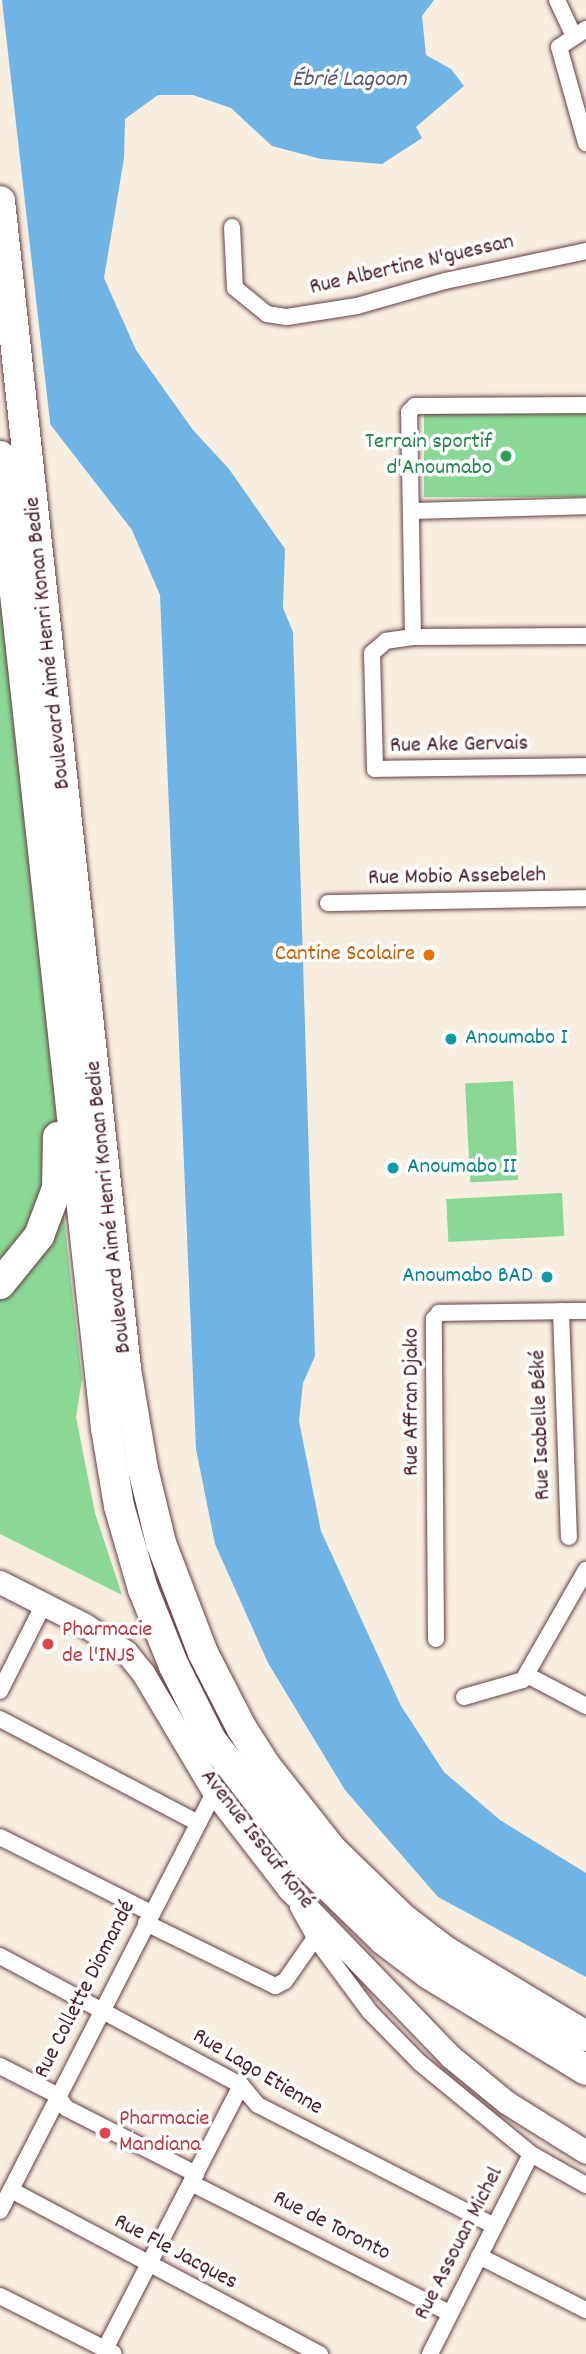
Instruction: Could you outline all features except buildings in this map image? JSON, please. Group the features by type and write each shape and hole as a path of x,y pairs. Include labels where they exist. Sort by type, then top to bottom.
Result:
{"highway":[{"name":"Boulevard Aimé Henri Konan Bedie","path":"0,201 20,507 58,971 112,1472 143,1589 174,1667 212,1740 295,1850 347,1906 429,1974 586,2070"},
{"name":"Boulevard Aimé Henri Konan Bedie","path":"0,456 20,507 126,1369 149,1500 173,1579 203,1653 241,1727 332,1850 403,1919 445,1951 586,2036"},
{"path":"0,1284 39,1236 57,1188 58,971"}],"street":[{"path":"557,0 580,32 559,47 559,57 586,143"},
{"name":"Rue Albertine N'guessan","path":"232,227 234,288 267,314 287,317 357,306 445,281 586,251"},
{"path":"413,637 408,420 415,406 586,405"},
{"path":"411,512 586,506"},
{"name":"Rue Ake Gervais","path":"586,636 413,637 386,641 372,653 375,769 586,766"},
{"name":"Rue Mobio Assebeleh","path":"328,903 586,898"},
{"name":"Rue Isabelle Béké","path":"561,1311 569,1537"},
{"name":"Rue Affran Djako","path":"436,1639 434,1319 439,1313 586,1311"},
{"path":"464,1697 517,1685 527,1675 586,1570"},
{"name":"Avenue Issouf Koné","path":"0,1581 126,1653 143,1672 214,1792 289,1889 450,2056 506,2102 586,2152"},
{"path":"0,1691 44,1604"},
{"path":"527,1675 586,1706"},
{"path":"0,1718 198,1823"},
{"name":"Rue Collette Diomandé","path":"0,2211 214,1792"},
{"path":"0,1837 275,1986 285,1981 315,1938"},
{"path":"289,1889 315,1938 370,2012 420,2063 531,2154 586,2185"},
{"name":"Rue Lago Etienne","path":"0,1956 241,2085 258,2105 494,2226"},
{"name":"Rue de Toronto","path":"0,2066 57,2095 66,2108 193,2178 450,2313"},
{"path":"0,2296 110,2352 150,2264 241,2085"},
{"name":"Rue Assouan Michel","path":"437,2352 450,2313 531,2154"},
{"name":"Rue Fle Jacques","path":"0,2174 13,2186 150,2264 320,2354"},
{"path":"479,2256 586,2310"}],"green space":[{"name":"Terrain sportif d'Anoumabo","path":"424,410 586,410 586,497 424,497"},
{"path":"0,567 45,972 64,1218 82,1379 76,1417 95,1513 122,1595 0,1534"},
{"path":"513,1081 518,1180 470,1182 465,1084"},
{"path":"562,1193 564,1236 448,1242 446,1199"}],"water":[{"name":"Ébrié Lagoon","path":"0,0 434,0 422,16 426,55 451,69 464,86 416,127 422,138 382,164 321,159 272,146 231,108 193,95 158,95 125,119 124,158 104,278 136,350 193,430 229,469 285,549 283,608 293,632 315,1356 303,1383 299,1421 321,1531 401,1706 444,1772 500,1820 586,1873 586,1977 438,1897 345,1790 268,1663 215,1544 196,1449 160,595 132,530 50,424"}],"pier":[{"path":"2,0 51,431 0,352"}],"place":[{"name":"Terrain sportif d'Anoumabo","path":"506,456"},
{"name":"Cantine Scolaire","path":"429,955"},
{"name":"Anoumabo I","path":"451,1039"},
{"name":"Anoumabo II","path":"393,1168"},
{"name":"Anoumabo BAD","path":"547,1277"},
{"name":"Pharmacie de l'INJS","path":"48,1644"},
{"name":"Pharmacie Mandiana","path":"105,2133"}]}
